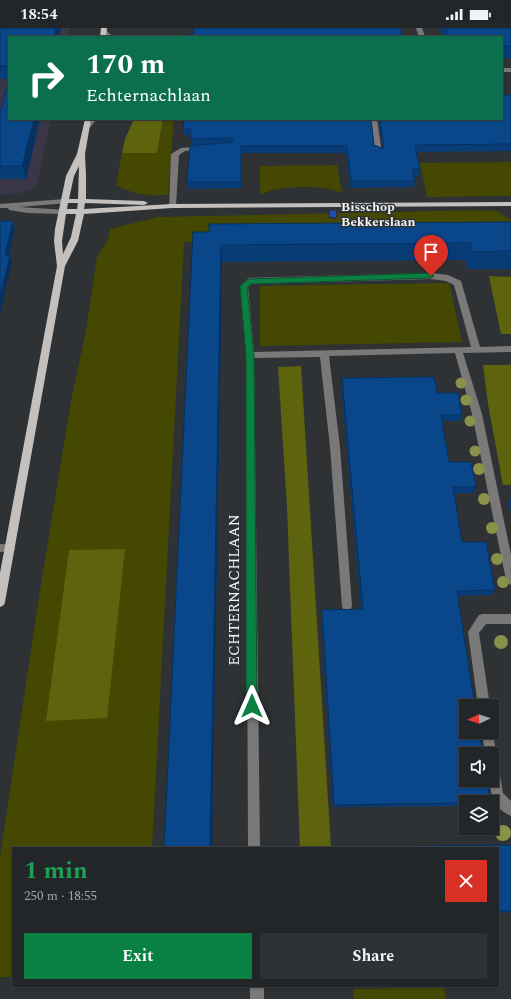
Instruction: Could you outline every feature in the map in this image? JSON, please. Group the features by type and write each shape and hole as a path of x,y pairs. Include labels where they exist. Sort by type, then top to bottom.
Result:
{"main road":[{"path":"61,266 58,241 65,201 70,176 81,154 88,120"},
{"path":"0,602 5,548 61,266 74,239 81,201 84,181 81,154"},
{"path":"65,201 116,201 172,206"},
{"path":"63,212 106,211 172,206 511,204"}],"street":[{"path":"86,129 93,120"},
{"path":"374,120 379,152"},
{"path":"172,206 175,154 184,149 214,148"},
{"path":"0,206 65,201"},
{"path":"0,206 28,211 63,212"},
{"name":"ECHTERNACHLAAN","path":"254,847 250,356 244,286 249,281 415,276 448,278 458,283 476,349"},
{"path":"250,356 511,349"},
{"path":"458,350 477,414 511,580"},
{"path":"324,354 335,447 347,606"},
{"path":"483,699 473,632 484,619 511,619"},
{"path":"497,787 498,796 511,810"},
{"path":"257,987 257,999"}],"shaded area":[{"path":"0,28 70,28 69,36 8,36 8,120 51,120 36,188 17,194 0,195"},
{"path":"163,120 174,120 168,195 141,194 129,191 116,185 122,153 157,153"},
{"path":"511,162 511,196 427,197 420,163"},
{"path":"337,165 342,193 323,188 301,187 279,189 260,194 260,166"},
{"path":"481,210 497,211 511,220 511,238 184,242 152,847 12,847 12,977 0,977 0,857 39,597 71,401 86,331 97,257 108,240 110,229 158,217"},
{"path":"449,283 462,342 260,346 260,286"},
{"path":"444,987 446,999 354,999 353,989"}],"green space":[{"path":"134,120 163,120 157,153 122,153 125,139"},
{"path":"489,276 511,277 511,334 501,334"},
{"path":"483,365 511,365 511,485 503,485 488,404"},
{"path":"301,366 331,847 300,847 287,507 278,367"},
{"path":"125,549 107,718 46,721 69,550"}],"building":[{"path":"0,28 56,28 54,36 8,36 8,66 0,66"},
{"path":"194,28 400,28 402,36 188,36 189,34 194,34"},
{"path":"446,28 511,28 511,46 503,46 503,36 448,36"},
{"path":"8,85 8,120 34,120 22,166 0,166 0,113"},
{"path":"503,95 511,95 511,144 415,145 420,169 412,169 415,181 351,181 347,146 241,146 241,182 187,182 190,146 233,142 230,138 190,139 191,129 183,128 184,120 371,120 374,145 384,149 380,120 503,120"},
{"path":"0,221 13,221 5,255 10,255 0,297"},
{"path":"511,222 511,251 472,252 470,243 221,245 210,847 164,847 193,232 209,232 209,224"},
{"path":"434,377 437,393 458,393 462,415 441,415 449,462 471,462 476,487 453,487 462,542 486,542 495,590 457,591 474,699 459,699 459,739 480,739 482,747 459,747 459,787 488,787 489,795 459,795 459,803 334,805 322,610 363,609 342,378"},
{"path":"511,845 511,911 499,911 499,847 337,847"}],"place":[{"name":"Bisschop Bekkerslaan","path":"333,214"}],"route":[{"path":"252,706 250,356 244,286 249,281 431,276"}]}
